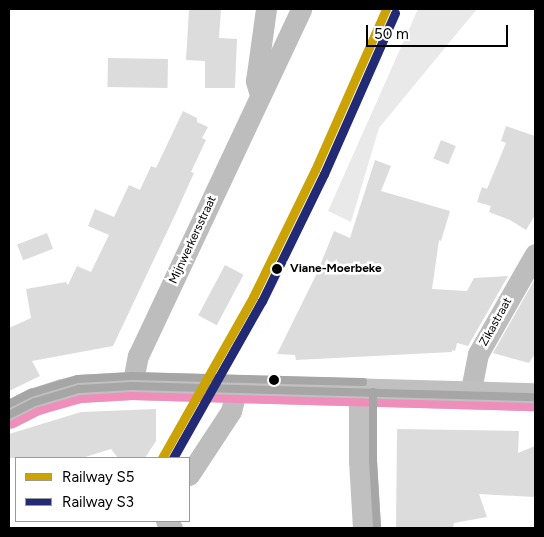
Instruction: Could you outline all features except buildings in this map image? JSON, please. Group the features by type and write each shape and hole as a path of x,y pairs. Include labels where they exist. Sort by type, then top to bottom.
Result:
{"main road":[{"path":"9,415 35,402 63,393 80,389 132,386 535,397"},
{"path":"363,392 363,461 367,528"}],"street":[{"path":"260,96 256,81 266,9"},
{"name":"Mijnwerkersstraat","path":"132,386 138,356 300,9"},
{"name":"Zikastraat","path":"470,395 478,354 535,254"},
{"path":"190,473 231,411 237,389"}],"shaded area":[{"path":"418,9 477,9 379,128 351,222 328,211"}],"rail line":[{"name":"S5","path":"163,457 253,297 315,170 386,9"},
{"name":"S3","path":"174,457 262,301 324,174 395,13"}],"transit line":[{"path":"9,404 31,393 78,379 132,376 363,382"},
{"path":"9,415 35,402 79,389 132,386 535,397"},
{"path":"373,392 373,461 377,527"},
{"path":"13,424 39,411 81,399 132,396 535,407"}],"place":[{"name":"Viane-Moerbeke","path":"277,269"}]}
